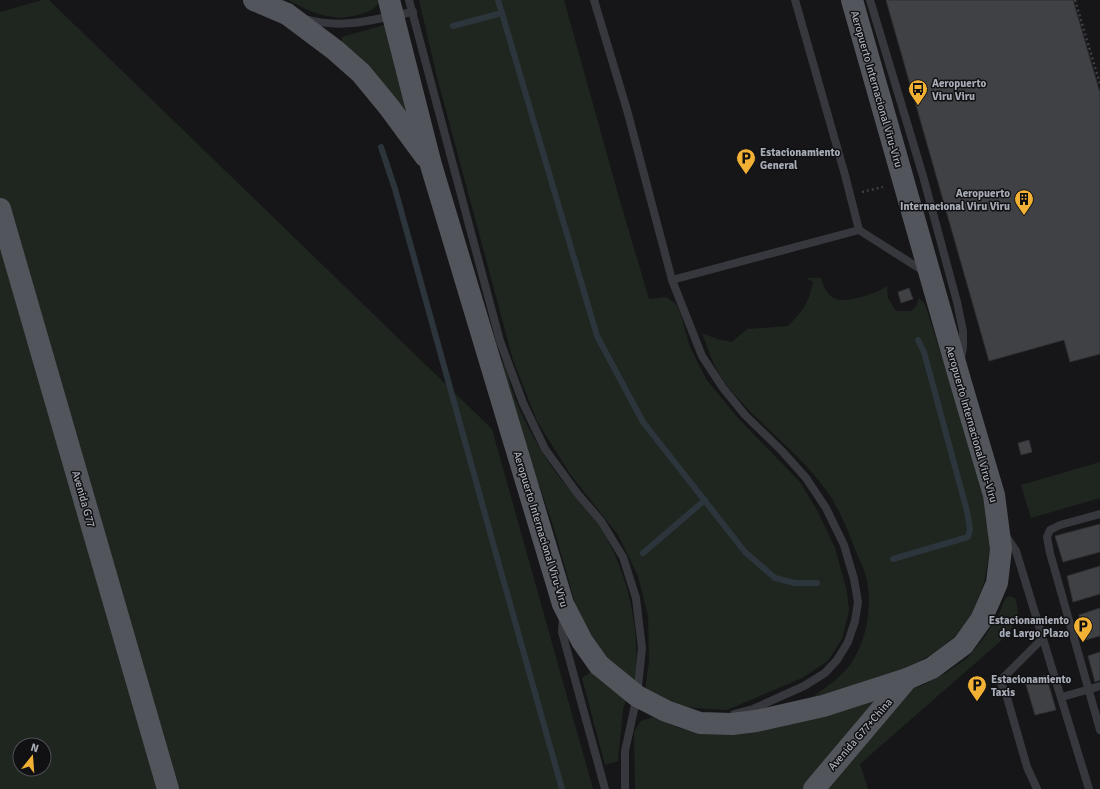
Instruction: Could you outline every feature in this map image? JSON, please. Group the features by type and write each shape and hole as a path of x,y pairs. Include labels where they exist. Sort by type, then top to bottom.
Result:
{"main road":[{"name":"Aeropuerto Internacional Viru-Viru","path":"254,0 287,14 335,50 361,73 389,107 431,165"},
{"name":"Aeropuerto Internacional Viru-Viru","path":"399,9 431,165 563,604 582,641 599,665 637,696 666,711 700,723 732,724 756,721 823,706 907,679 932,668 963,645 982,620 997,583 1001,549 994,494 930,276 852,0"},
{"name":"Avenida G77","path":"0,209 168,789"},
{"name":"Avenida G77+China","path":"814,789 907,679"}],"lane":[{"path":"287,14 317,22 337,24 364,22 399,9 409,0"},
{"path":"594,0 627,110 672,280 702,356 723,388 745,414 782,451 806,478 826,508 844,544 858,602 855,621 848,642 837,660 825,673 804,686 753,709 700,723"},
{"path":"795,0 845,175 859,230 930,276"},
{"path":"870,0 923,176 960,316 963,331 963,347 958,373"},
{"path":"399,9 500,340 523,403 545,449 577,493 601,521 623,557 636,598 642,648 637,696 625,751 625,789"},
{"path":"672,280 859,230"},
{"path":"1100,514 1060,525 1050,530 1047,537 1050,553 1100,730"},
{"path":"998,524 1016,551 1089,789"},
{"path":"563,604 562,632 605,789"},
{"path":"1037,789 1027,767 1006,694 1000,681 1042,638"},
{"path":"1062,697 1100,686"}],"path":[{"path":"1075,0 1100,84"}],"shaded area":[{"path":"42,0 49,0 492,429 593,789 0,789 0,12"},
{"path":"288,0 380,0 377,6 370,11 351,17 332,17 315,13"},
{"path":"419,0 564,0 649,299 666,297 676,304 680,312 690,347 706,379 738,418 800,482 818,512 835,548 847,592 849,611 842,639 828,661 802,678 727,710 680,707 645,691 649,661 648,616 638,576 618,535 570,474 537,421 513,360 437,77"},
{"path":"384,25 388,26 393,31 407,116 342,47 342,37"},
{"path":"806,278 821,278 827,292 835,299 846,300 861,297 887,286 888,298 896,311 911,311 917,305 919,298 925,304 988,502 991,543 984,583 971,616 954,637 934,653 909,667 811,698 843,673 857,653 865,633 867,623 869,602 866,577 842,517 826,490 791,450 752,413 723,381 716,368 702,333 717,339 732,342 747,329 788,326 802,311 807,302 813,282"},
{"path":"501,359 507,370 517,404 535,440 560,478 595,519 618,562 625,581 634,621 636,641 635,682 604,655 579,617 552,522 524,446"},
{"path":"1100,462 1100,498 1031,518 1021,485"},
{"path":"1009,596 1015,598 1018,610 1016,621 1003,639 860,764 868,789 635,789 634,732 641,721 653,717 679,728 706,733 812,719 921,686 946,673 967,658 984,638 999,614 1005,599"},
{"path":"592,671 626,699 623,710 618,761 605,765 582,678"}],"building":[{"name":"Aeropuerto Internacional Viru Viru","path":"886,0 1073,0 1100,93 1100,354 1070,362 1064,340 989,361"},
{"path":"909,288 913,299 901,303 898,292"},
{"path":"1029,440 1032,452 1021,455 1018,443"},
{"path":"1100,524 1100,552 1063,562 1055,536"},
{"path":"1100,566 1100,594 1073,602 1067,576"},
{"path":"1100,608 1100,636 1085,640 1079,615"},
{"path":"1100,652 1100,680 1095,682 1088,656"},
{"path":"1046,675 1056,710 1035,715 1025,681"}],"waterway":[{"path":"498,0 597,336 643,422 745,552 775,578 795,583 817,583"},
{"path":"453,26 502,13"},
{"path":"381,147 395,189 562,789"},
{"path":"893,559 968,537 970,529 967,511 924,352 918,340"},
{"path":"643,553 705,500"}],"place":[{"name":"Aeropuerto Viru Viru","path":"918,106"},
{"name":"Estacionamiento General","path":"746,175"},
{"name":"Aeropuerto Internacional Viru Viru","path":"1024,216"},
{"name":"Estacionamiento de Largo Plazo","path":"1083,643"},
{"name":"Estacionamiento Taxis","path":"977,702"}]}
